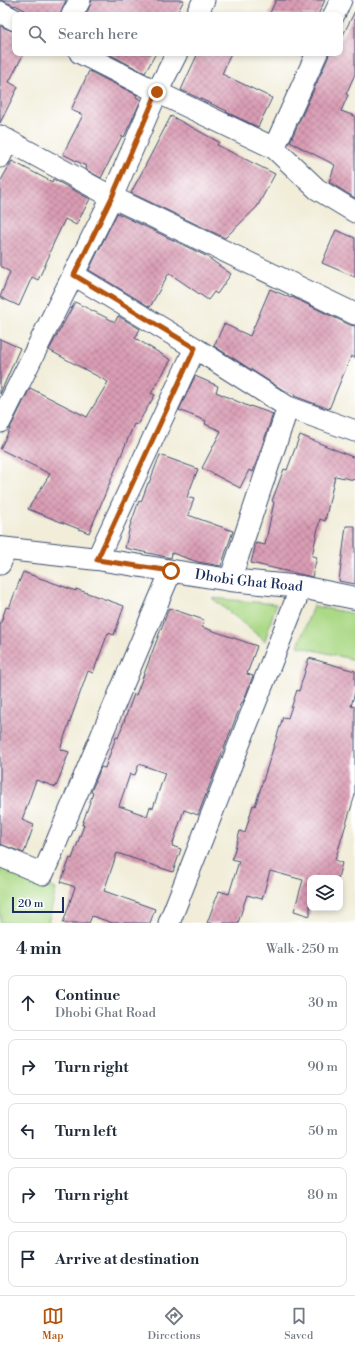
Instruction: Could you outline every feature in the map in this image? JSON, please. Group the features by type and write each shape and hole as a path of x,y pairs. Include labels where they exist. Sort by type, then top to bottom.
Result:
{"main road":[{"name":"Dhobi Ghat Road","path":"2,554 97,560 230,580 301,587 355,598"}],"street":[{"path":"74,12 80,0"},
{"path":"198,12 204,0"},
{"path":"335,12 341,0"},
{"path":"346,0 355,5"},
{"path":"0,12 12,18"},
{"path":"86,56 274,148 317,189 355,212"},
{"path":"0,422 112,197 157,92 175,56"},
{"path":"274,148 316,56"},
{"path":"3,144 355,314"},
{"path":"74,275 195,348 288,407 354,429"},
{"path":"97,560 195,348"},
{"path":"230,580 288,407"},
{"path":"0,856 43,874 171,571"},
{"path":"169,923 301,587"}],"green space":[{"path":"212,598 276,604 265,641"},
{"path":"313,606 355,614 355,660 298,646"},
{"path":"0,866 56,889 48,923 0,923"}],"building":[{"path":"0,0 66,0 61,12 28,12"},
{"path":"92,0 184,0 178,12 87,12"},
{"path":"276,0 325,0 319,12 270,12"},
{"path":"355,11 355,74 346,94 348,95 341,111 355,116 355,198 329,182 335,165 290,142 328,56 343,56 343,35"},
{"path":"0,26 12,31 12,56 22,56 9,82 18,87 0,123"},
{"path":"113,56 154,56 145,73"},
{"path":"197,56 230,56 222,74 272,98 258,127 181,90"},
{"path":"89,71 137,95 136,97 141,100 124,137 122,136 101,178 85,169 86,166 63,154 83,115 71,110"},
{"path":"171,116 219,142 217,145 275,174 257,207 225,238 131,193"},
{"path":"12,161 52,182 53,179 90,199 76,225 65,219 38,280 32,277 19,306 0,297 10,272 0,266 0,182"},
{"path":"117,213 206,256 231,274 217,294 214,292 208,300 169,273 150,307 89,270"},
{"path":"336,230 355,238 355,277 322,263"},
{"path":"270,289 291,298 292,297 355,326 355,358 351,356 329,409 294,396 295,394 283,390 214,346 224,324 250,336"},
{"path":"75,302 115,322 118,316 140,329 135,338 171,360 151,393 155,395 137,425 134,424 89,533 28,509 50,474 0,449 30,388 87,417 108,382 49,350"},
{"path":"0,339 20,348 0,394"},
{"path":"195,376 218,386 216,392 250,407 273,414 253,472 249,470 240,488 202,468 221,431 205,424 206,421 179,410"},
{"path":"300,435 355,458 355,480 335,476 325,521 320,519 312,556 317,557 312,577 251,563 256,543 265,545 274,502 272,501 284,469 287,470"},
{"path":"160,455 198,469 187,497 194,499 188,515 233,531 221,566 198,562 172,553 171,558 125,548 130,526 139,501 141,502"},
{"path":"346,526 355,526 355,584 339,581"},
{"path":"23,572 124,606 114,635 108,633 93,673 88,671 60,749 69,752 56,787 36,780 22,820 34,825 24,853 0,844 0,625 6,607 9,608"},
{"path":"169,608 204,620 202,627 257,646 247,674 253,676 198,815 184,810 172,846 181,849 173,872 117,853 104,891 155,909 150,923 113,923 92,916 89,923 63,923 75,887 61,882 70,858 72,859 84,825 82,825 93,793 91,792 101,767 105,768 134,694 136,695","holes":["139,764 165,773 153,808 150,807 147,816 119,806 130,774 135,775"]},
{"path":"309,658 355,671 355,692 351,706 355,707 355,795 335,860 342,863 339,875 307,875 307,911 310,911 310,916 294,911 303,880 270,871 262,899 247,895 238,923 207,923 219,891 229,894 239,861 232,859 240,831 245,833 283,717 288,718 297,690 299,691"}],"route":[{"path":"157,92 112,197 74,275 195,348 97,560 171,571"}]}
